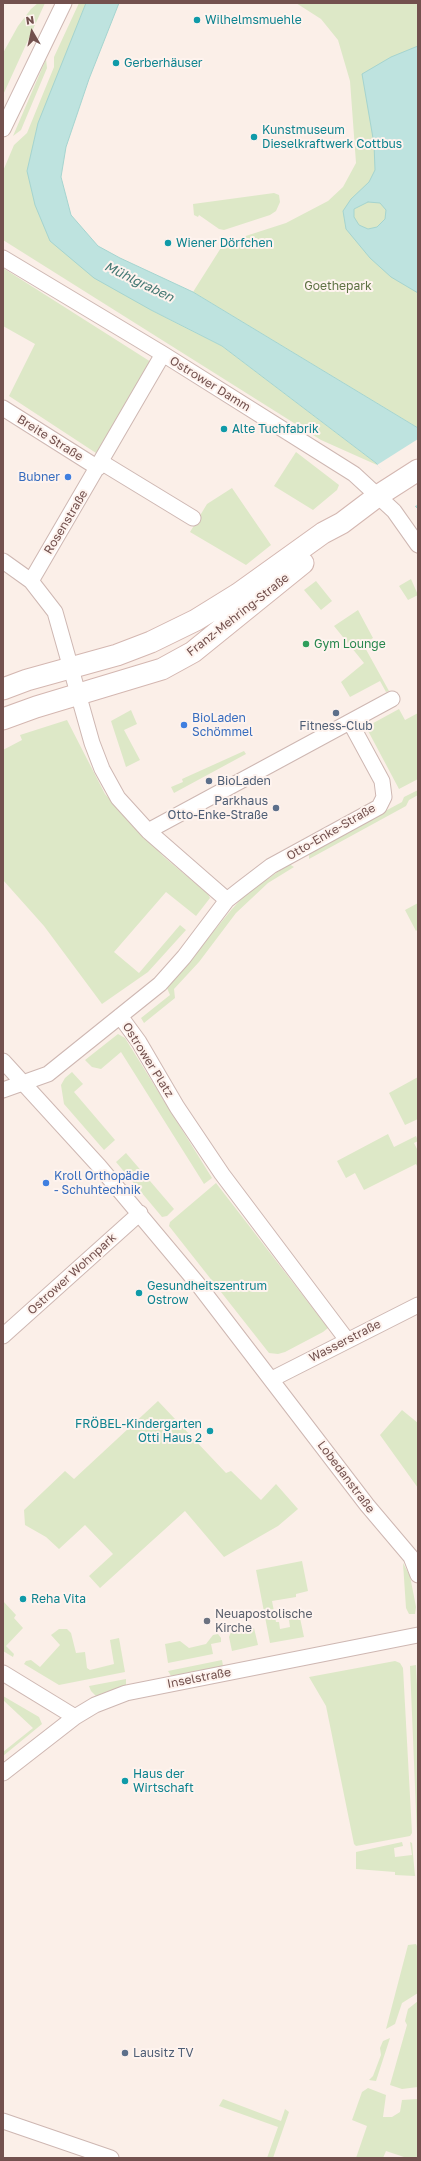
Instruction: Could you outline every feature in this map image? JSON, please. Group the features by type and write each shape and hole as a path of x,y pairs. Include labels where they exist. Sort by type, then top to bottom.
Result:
{"main road":[{"name":"Franz-Mehring-Straße","path":"3,689 72,667 117,655 151,642 196,620 238,594 323,533 342,523 387,490 418,470"},
{"name":"Franz-Mehring-Straße","path":"3,719 36,706 162,668 192,652 316,553 342,523"}],"street":[{"path":"3,129 64,3"},
{"name":"Ostrower Damm","path":"3,258 163,354 354,474 387,490 394,511 418,545"},
{"name":"Rosenstraße","path":"31,582 163,354"},
{"name":"Breite Straße","path":"3,408 99,465"},
{"path":"99,465 193,518"},
{"path":"3,561 31,582 56,612 92,743 102,769 118,798 148,831 227,900"},
{"path":"148,831 392,699"},
{"name":"Otto-Enke-Straße","path":"120,1016 164,978 184,957 227,900 271,866 379,807 384,797 382,781 350,722"},
{"name":"Ostrower Platz","path":"3,1090 48,1074 70,1054 120,1016 139,1042 177,1107 222,1174 347,1340"},
{"path":"3,1061 140,1213 272,1378"},
{"name":"Ostrower Wohnpark","path":"3,1336 140,1213"},
{"name":"Wasserstraße","path":"272,1378 418,1305"},
{"name":"Lobedanstraße","path":"272,1378 367,1505 411,1557 418,1575"},
{"name":"Inselstraße","path":"3,1773 75,1717 95,1705 126,1693 418,1635"},
{"path":"3,1673 75,1717"},
{"path":"3,2120 111,2158"}],"green space":[{"path":"38,3 45,3 3,95 3,53 18,26 31,9"},
{"path":"79,3 86,3 27,171 151,310 222,346 377,465 321,440 3,240 3,171 14,145 27,133 54,67 54,57"},
{"name":"Goethepark","path":"296,3 418,3 418,428 193,292 224,243 286,223 328,201 343,187 356,163 350,81 338,40 321,19"},
{"path":"46,59 47,68 21,130 13,136"},
{"path":"274,193 279,195 280,202 276,211 270,215 224,230 219,229 199,215 198,217 194,215 193,204"},
{"path":"3,268 151,362 96,453 9,396 35,344 3,326"},
{"path":"296,452 339,485 337,490 313,510 274,486"},
{"path":"232,488 271,545 246,565 190,532 207,504"},
{"path":"411,579 418,595 408,600 399,586"},
{"path":"316,581 332,601 321,610 304,590"},
{"path":"358,610 373,638 363,644 389,691 386,692 380,681 350,697 341,682 364,663 334,626"},
{"path":"399,709 405,720 418,713 418,779 399,789 366,727"},
{"path":"131,710 137,724 124,730 140,760 126,767 111,721"},
{"path":"67,720 105,794 164,857 208,894 210,898 196,916 166,892 114,952 139,973 180,925 186,930 148,972 102,1004 44,926 3,880 3,750 22,740 20,735"},
{"path":"244,751 246,754 174,793 171,787 183,782 182,779"},
{"path":"418,790 418,795 409,800 406,806 309,859 309,852 402,802 404,797"},
{"path":"289,864 294,867 268,883 236,913 199,962 174,989 175,998 144,1023 141,1018 170,995 167,988 232,909 246,894"},
{"path":"418,903 418,929 416,931 405,910"},
{"path":"118,1034 125,1038 212,1178 204,1184 121,1052 101,1069 92,1067 85,1060"},
{"path":"72,1072 83,1084 74,1092 115,1140 104,1150 64,1104 61,1085 65,1078"},
{"path":"418,1077 418,1119 405,1125 389,1093"},
{"path":"388,1134 394,1147 416,1136 418,1141 414,1143 418,1151 418,1168 416,1164 364,1190 355,1173 346,1178 337,1161"},
{"path":"126,1153 174,1209 167,1216 162,1217 116,1162"},
{"path":"216,1183 328,1328 323,1332 285,1352 278,1354 269,1353 169,1226 170,1222"},
{"path":"158,1401 226,1473 231,1471 261,1500 276,1484 298,1509 278,1526 224,1557 185,1511 100,1588 89,1576 113,1554 85,1525 59,1549 46,1537 25,1525 24,1510 65,1471 74,1479"},
{"path":"402,1410 418,1423 418,1488 380,1435"},
{"path":"302,1561 308,1591 296,1594 296,1597 272,1601 276,1622 279,1622 280,1629 290,1627 289,1620 300,1618 304,1637 270,1643 256,1570"},
{"path":"403,1563 410,1576 416,1607 415,1614 409,1614 406,1608"},
{"path":"3,1601 16,1615 14,1618 23,1628 6,1646 14,1654 13,1657 3,1651"},
{"path":"254,1628 258,1645 232,1651 229,1637 231,1632"},
{"path":"59,1629 67,1629 71,1633 76,1653 85,1652 87,1668 90,1670 114,1664 110,1640 119,1638 125,1672 59,1685 24,1664 26,1661 31,1660 40,1667 60,1645 51,1635"},
{"path":"218,1634 221,1638 221,1642 211,1644 213,1654 168,1663 165,1644 180,1641 189,1648 206,1644 213,1635"},
{"path":"222,1660 223,1666 171,1676 168,1671"},
{"path":"395,1661 400,1663 403,1668 412,1833 410,1836 356,1846 354,1844 326,1706 309,1677"},
{"path":"416,1665 418,1705 417,1835 410,1666"},
{"path":"126,1679 126,1685 96,1696 91,1691 89,1686"},
{"path":"3,1696 39,1717 42,1724 3,1756 3,1752 33,1728 3,1700"},
{"path":"402,1842 403,1846 394,1848 395,1857 412,1855 410,1842 412,1843 415,1876 395,1875 395,1872 356,1869 356,1852"},
{"path":"416,1944 418,1948 418,1993 402,2003 395,2024 386,2029 408,1945"},
{"path":"418,2001 418,2087 402,2089 390,2085 407,2025 405,2021 408,2009"},
{"path":"390,2038 376,2081 369,2080 373,2076 381,2055 380,2048 383,2041"},
{"path":"368,2088 386,2095 383,2117 392,2117 400,2112 402,2100 418,2099 418,2158 407,2158 386,2151 383,2158 356,2158 367,2126 352,2120 362,2092"},
{"path":"223,2099 281,2121 285,2109 289,2112 273,2158 267,2158 278,2127 219,2106"}],"water":[{"name":"Mühlgraben","path":"86,3 119,3 89,79 66,147 61,177 71,215 98,246 120,258 193,292 418,428 418,509 376,463 222,346 151,310 94,278 50,241 35,205 27,171 38,123"},
{"path":"418,46 418,293 391,277 370,258 346,229 343,211 351,199 369,182 375,170 374,144 362,74 391,57","holes":["368,202 380,203 386,210 385,219 377,227 368,229 359,225 354,217 354,209"]}],"pier":[{"path":"418,439 418,504 414,507 377,465"}],"place":[{"name":"Wilhelmsmuehle","path":"197,20"},
{"name":"Gerberhäuser","path":"116,63"},
{"name":"Kunstmuseum Dieselkraftwerk Cottbus","path":"254,137"},
{"name":"Wiener Dörfchen","path":"168,243"},
{"name":"Alte Tuchfabrik","path":"224,429"},
{"name":"Bubner","path":"68,477"},
{"name":"Gym Lounge","path":"306,644"},
{"name":"Fitness-Club","path":"336,713"},
{"name":"BioLaden Schömmel","path":"184,725"},
{"name":"BioLaden","path":"209,781"},
{"name":"Parkhaus Otto-Enke-Straße","path":"276,808"},
{"name":"Kroll Orthopädie - Schuhtechnik","path":"46,1183"},
{"name":"Gesundheitszentrum Ostrow","path":"139,1293"},
{"name":"FRÖBEL-Kindergarten Otti Haus 2","path":"210,1431"},
{"name":"Reha Vita","path":"23,1599"},
{"name":"Neuapostolische Kirche","path":"207,1621"},
{"name":"Haus der Wirtschaft","path":"125,1781"},
{"name":"Lausitz TV","path":"125,2053"}]}
